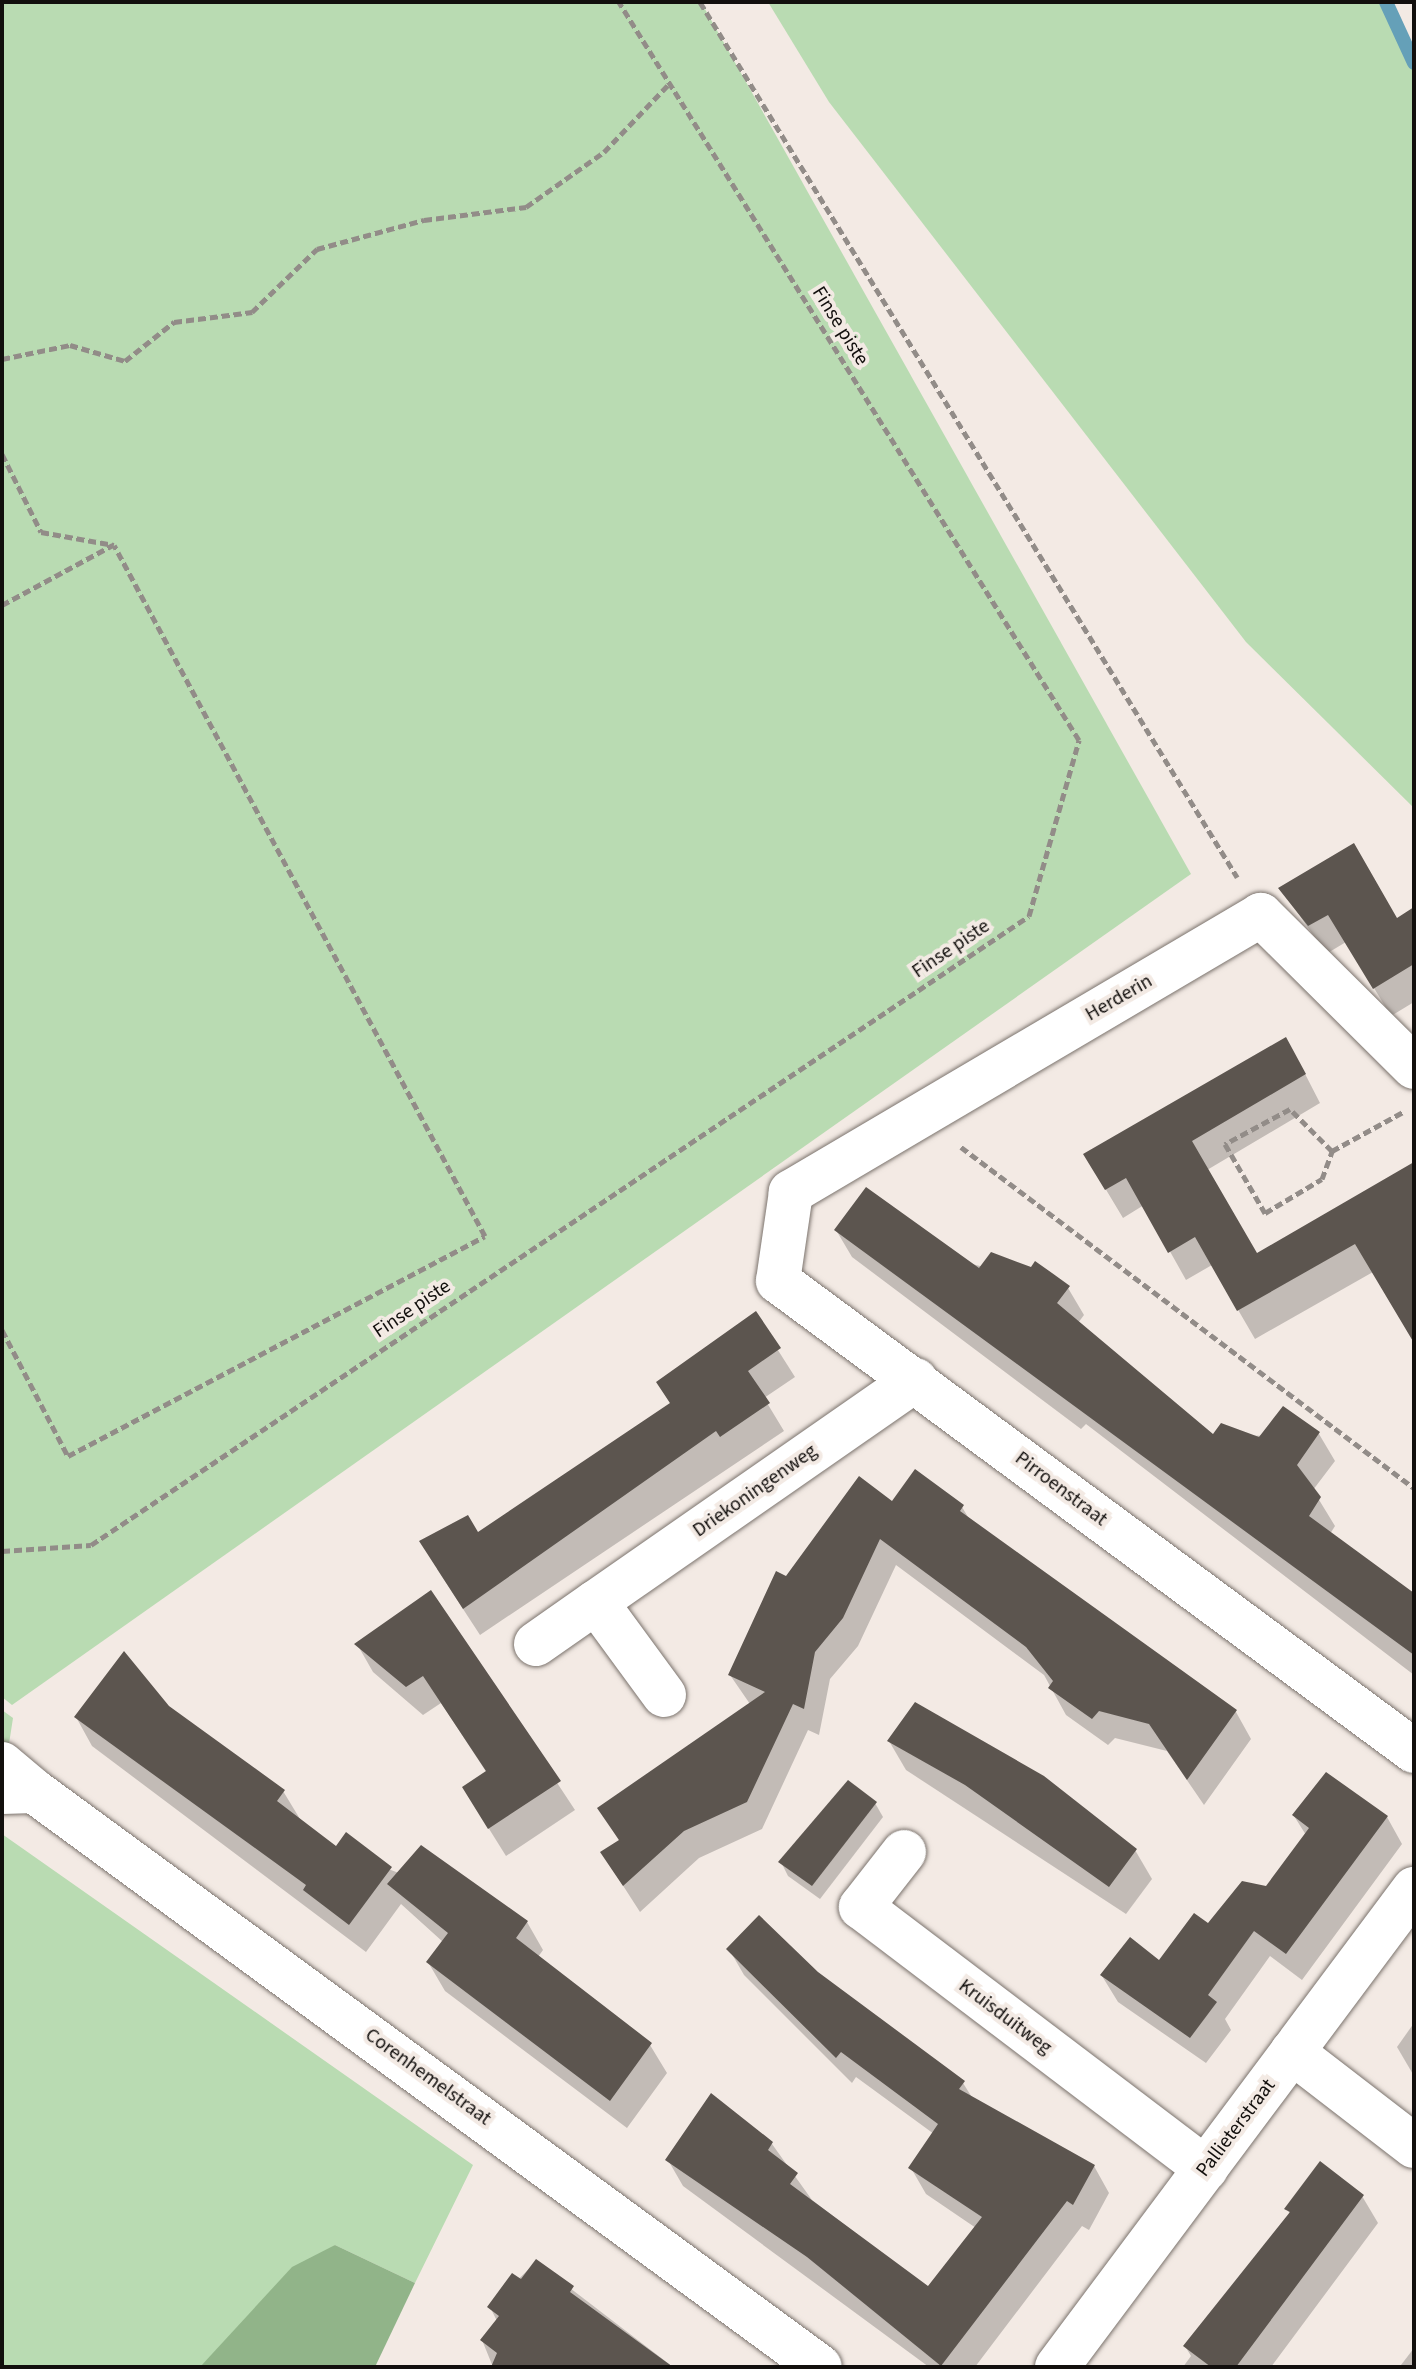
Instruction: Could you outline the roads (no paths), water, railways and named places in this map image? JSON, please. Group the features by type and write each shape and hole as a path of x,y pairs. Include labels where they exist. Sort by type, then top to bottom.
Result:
{"street":[{"name":"Herderin","path":"791,1192 937,1103 1261,915 1414,1067"},
{"name":"Pirroenstraat","path":"791,1192 778,1281 1414,1751"},
{"name":"Driekoningenweg","path":"536,1644 915,1380"},
{"path":"596,1602 664,1695"},
{"name":"Corenhemelstraat","path":"13,1782 820,2367"},
{"name":"Kruisduitweg","path":"904,1852 861,1907 1206,2169"},
{"name":"Pallieterstraat","path":"1057,2367 1414,1889"},
{"path":"1292,2052 1414,2146"}],"waterway":[{"path":"1386,2 1414,63"}]}
